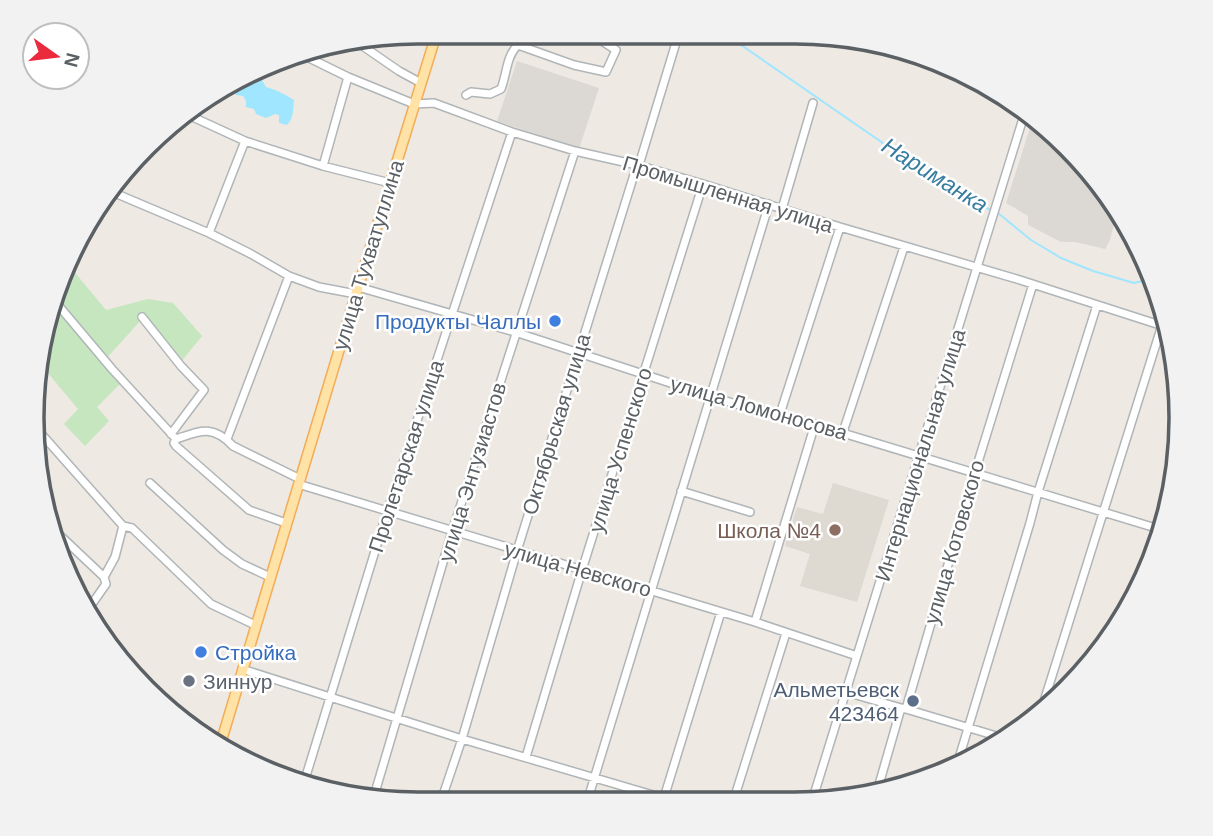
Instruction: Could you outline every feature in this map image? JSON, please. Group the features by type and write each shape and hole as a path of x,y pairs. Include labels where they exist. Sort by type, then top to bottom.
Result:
{"main road":[{"name":"улица Тухватуллина","path":"223,737 433,44"}],"street":[{"path":"466,95 471,92 490,94 501,89 511,52 518,45 574,65 606,72 615,50 606,44"},
{"name":"Октябрьская улица","path":"444,792 676,44"},
{"path":"365,48 421,83"},
{"name":"Промышленная улица","path":"312,60 414,104 434,103 512,132 703,184 1157,323"},
{"path":"323,166 348,77"},
{"path":"782,209 813,103"},
{"path":"195,118 245,141 323,166 390,183"},
{"name":"Интернациональная улица","path":"815,791 1022,120"},
{"name":"Пролетарская улица","path":"306,775 387,512 512,132"},
{"path":"209,233 245,141"},
{"name":"улица Энтузиастов","path":"376,790 452,532 575,151"},
{"name":"улица Успенского","path":"526,757 703,184"},
{"name":"улица Ломоносова","path":"118,194 209,233 289,276 318,287 357,290 515,332 739,405 816,424 1153,526"},
{"path":"590,792 769,205"},
{"path":"780,414 839,227"},
{"path":"843,432 904,247"},
{"path":"227,439 289,276"},
{"name":"улица Котовского","path":"880,782 1033,284"},
{"path":"960,754 1097,305"},
{"path":"61,308 173,437 176,446 249,510 286,523"},
{"path":"142,317 204,390 173,437"},
{"path":"1046,696 1159,334"},
{"path":"755,622 816,424"},
{"path":"173,437 204,430 227,439 233,446 299,482"},
{"path":"45,438 123,526 132,528 211,604 255,625"},
{"name":"улица Невского","path":"299,482 387,512 755,622 857,656"},
{"path":"150,483 223,550 242,564 270,577"},
{"path":"681,491 750,512"},
{"path":"104,578 115,557 123,526"},
{"path":"65,541 104,578 106,584 93,603"},
{"path":"667,792 722,612"},
{"path":"736,792 786,633"},
{"path":"242,669 639,792"},
{"path":"846,692 993,735"}],"shaded area":[{"path":"517,61 599,88 579,149 497,121"},
{"path":"1030,127 1060,153 1092,190 1114,223 1110,240 1105,249 1075,242 1061,242 1028,225 1028,216 1006,203"},
{"name":"Школа №4","path":"833,483 889,500 857,602 800,586 810,554 785,546 797,507 823,514"}],"green space":[{"path":"74,271 106,310 148,299 173,303 202,336 180,363 141,320 104,361 122,382 97,407 109,421 85,446 64,424 78,409 47,372 57,321"}],"water":[{"path":"262,78 266,87 294,100 292,116 287,125 279,123 279,115 266,118 256,114 254,109 246,107 243,96 236,95 235,92"}],"waterway":[{"name":"Нариманка","path":"739,44 958,195 993,211"},
{"name":"Нариманка","path":"998,213 1031,240 1061,258 1134,283 1143,281"}],"place":[{"name":"Продукты Чаллы","path":"555,321"},
{"name":"Школа №4","path":"835,530"},
{"name":"Стройка","path":"201,652"},
{"name":"Зиннур","path":"189,681"},
{"name":"Альметьевск 423464","path":"913,701"}]}
